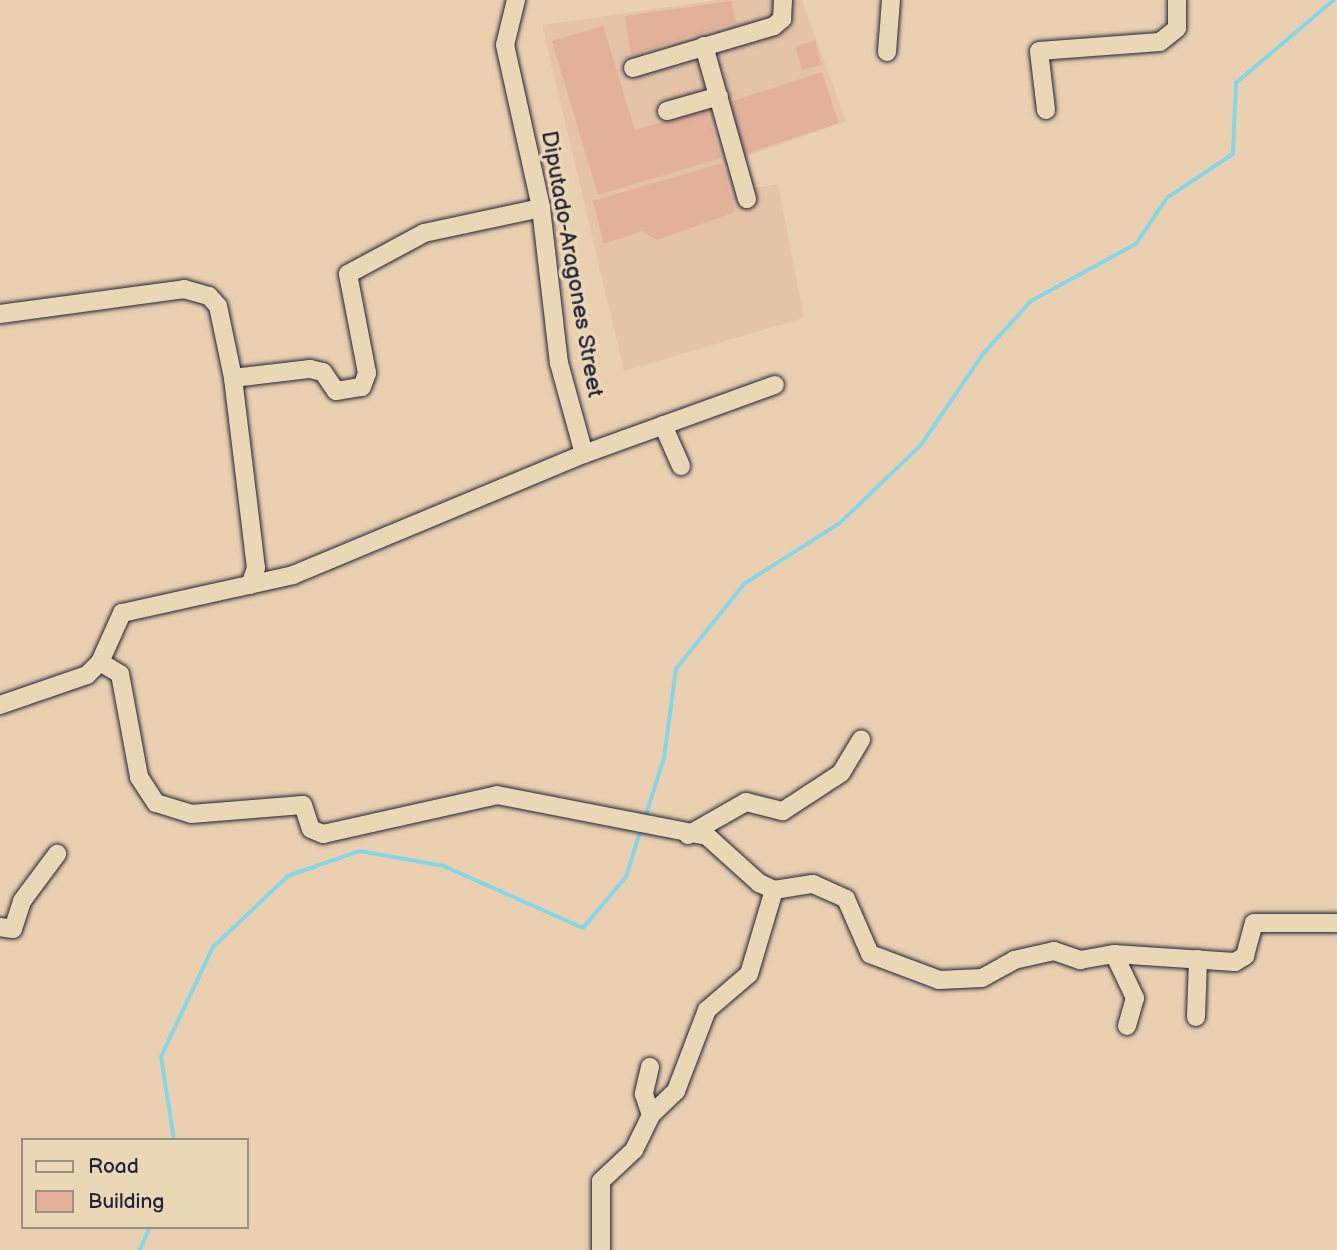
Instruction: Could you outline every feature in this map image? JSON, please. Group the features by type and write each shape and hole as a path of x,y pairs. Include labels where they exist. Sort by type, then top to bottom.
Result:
{"street":[{"name":"Diputado-Aragones Street","path":"516,0 505,45 541,208 559,363 584,454"},
{"path":"633,68 774,26 782,19 783,0"},
{"path":"887,52 891,0"},
{"path":"1046,110 1039,51 1160,42 1177,28 1177,0"},
{"path":"705,46 747,199"},
{"path":"667,111 719,96"},
{"path":"233,378 310,369 323,372 336,391 362,387 367,373 348,274 424,233 541,208"},
{"path":"0,314 184,289 209,296 218,306 233,378 256,568 250,585"},
{"path":"0,705 80,678 100,662 122,613 293,575 584,454 775,385"},
{"path":"663,425 681,466"},
{"path":"100,662 120,674 145,791 156,803 191,814 303,805 311,829 323,834 497,795 688,835 707,836 774,890 813,884 828,888 846,899 870,954 939,980 982,978 1014,960 1054,951 1080,960 1114,954 1241,960 1254,923 1337,923"},
{"path":"688,835 746,802 783,811 841,773 861,740"},
{"path":"12,933 22,901 57,854"},
{"path":"601,1250 598,1188 634,1150 651,1115 676,1091 707,1010 749,974 774,890"},
{"path":"1114,954 1135,998 1127,1026"},
{"path":"1196,1017 1198,959"},
{"path":"650,1067 645,1094 651,1115"}],"shaded area":[{"path":"719,0 802,0 846,121 744,157 754,188 778,184 804,318 624,371 542,25"}],"building":[{"path":"731,1 736,22 631,55 625,16"},
{"path":"603,26 635,130 706,109 721,158 598,195 552,41"},
{"path":"815,41 821,65 802,70 796,46"},
{"path":"822,72 839,123 744,154 727,103"},
{"path":"722,163 735,212 657,240 642,231 604,244 593,201"}],"waterway":[{"path":"645,818 664,758 676,669 744,584 840,523 921,445 983,354 1031,301 1136,244 1167,198 1233,154 1236,83 1334,0"},
{"path":"174,1138 161,1057 213,947 288,876 360,851 444,866 583,928 626,877 641,829"},
{"path":"140,1250 149,1229"}]}
